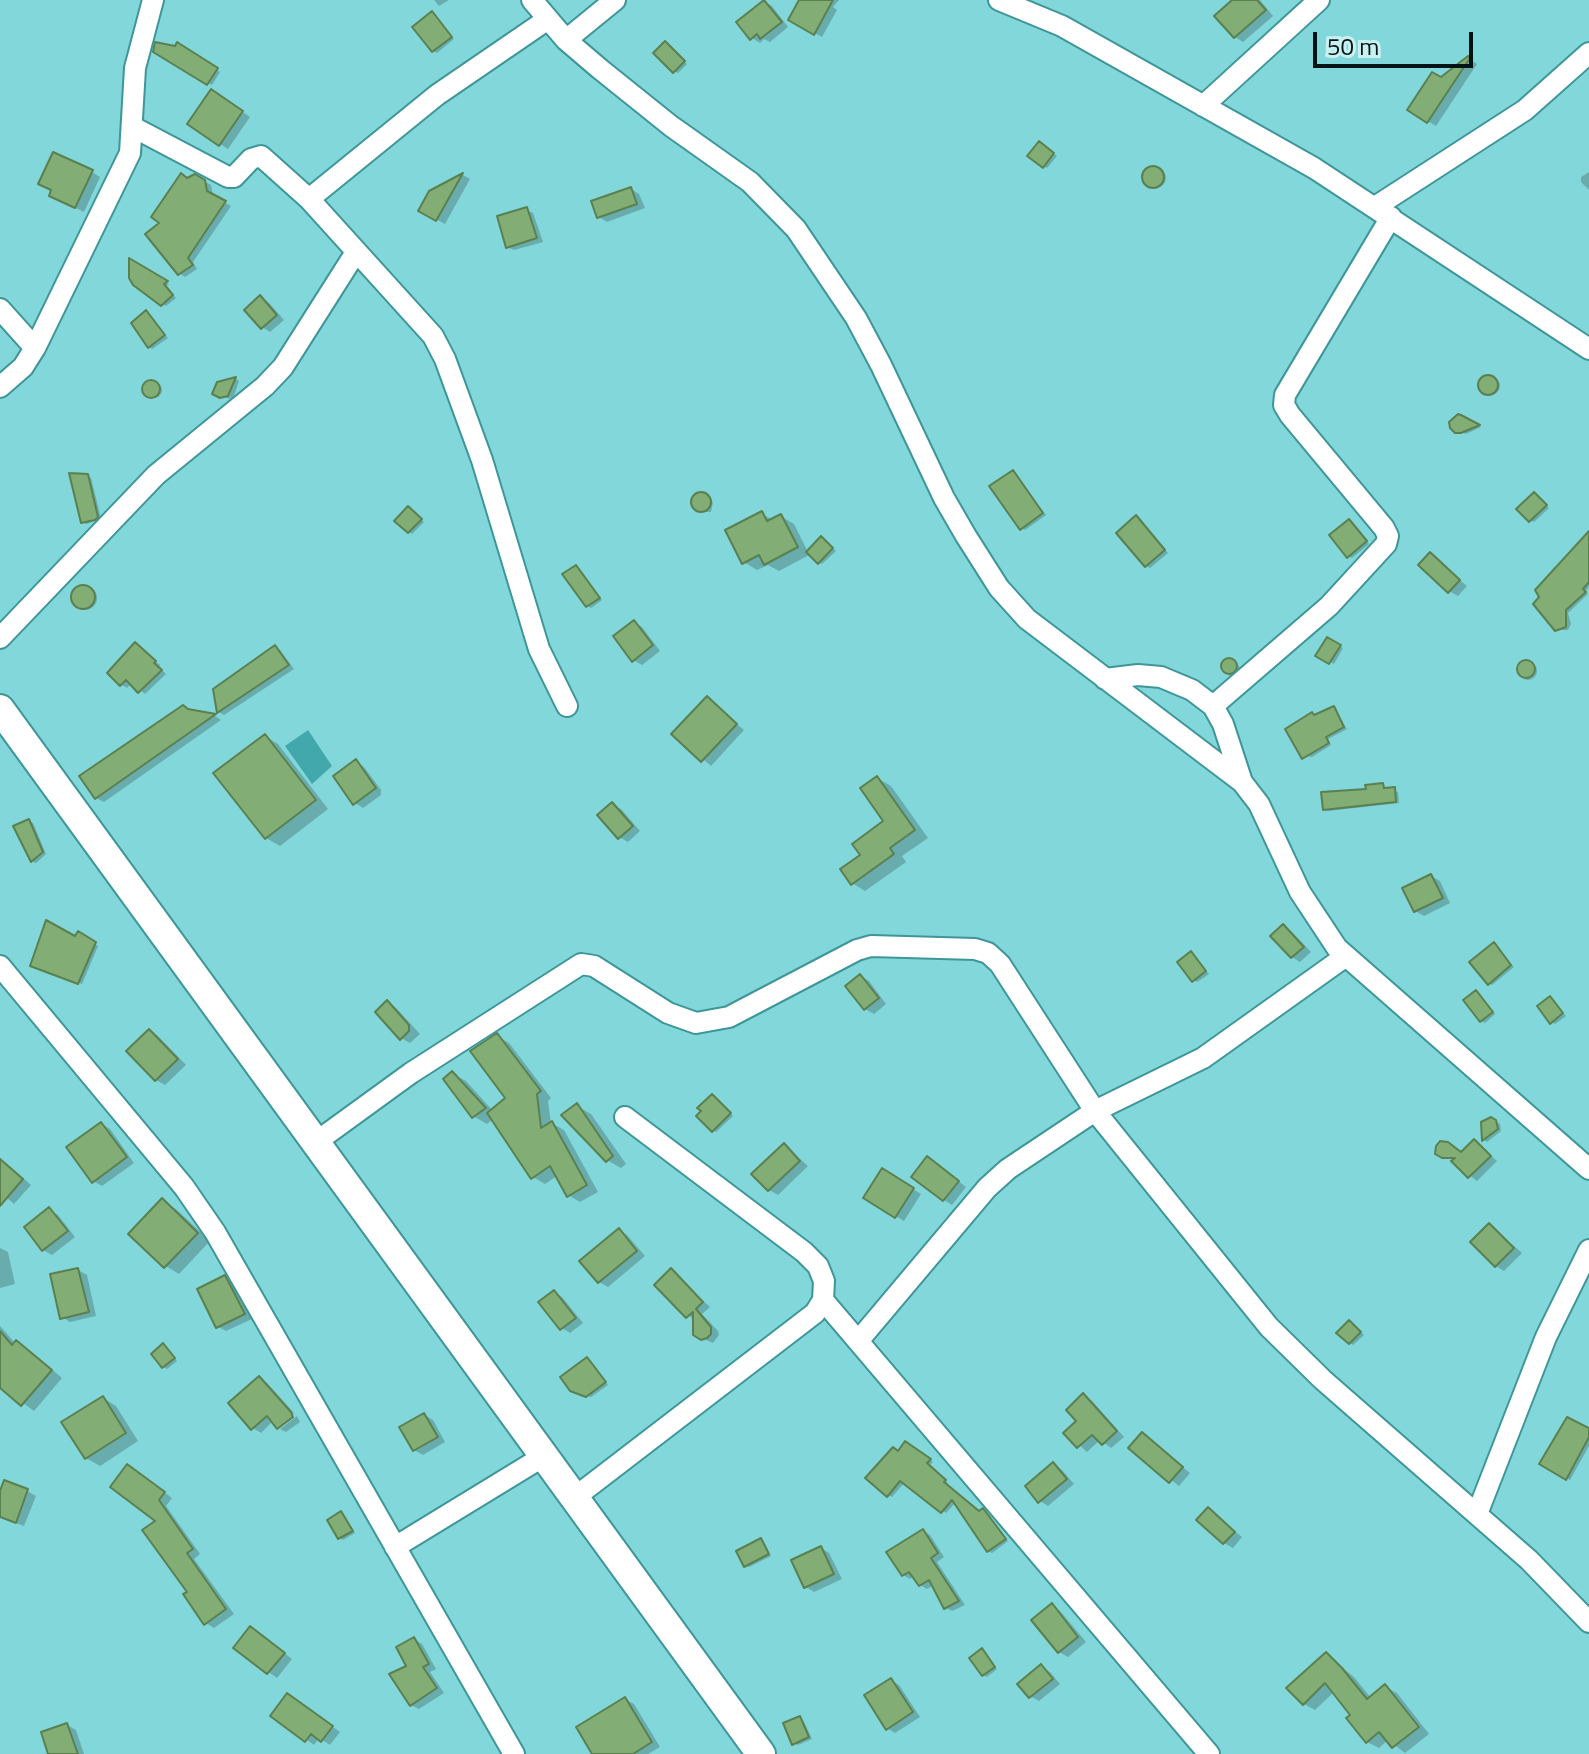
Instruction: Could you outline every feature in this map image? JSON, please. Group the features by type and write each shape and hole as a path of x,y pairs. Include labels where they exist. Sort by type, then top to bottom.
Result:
{"main road":[{"path":"0,709 761,1754"}],"street":[{"path":"0,387 23,367 35,348 130,153 135,68 153,0"},
{"path":"532,0 566,40 671,126 750,182 796,229 856,318 944,498 999,588 1027,619 1242,782 1259,804 1316,919 1346,956 1589,1169"},
{"path":"566,40 615,0"},
{"path":"999,0 1036,7 1062,26 1314,168 1589,349"},
{"path":"1203,106 1319,0"},
{"path":"309,199 437,95 548,19"},
{"path":"1213,706 1329,606 1386,544 1388,536 1384,528 1284,405 1285,395 1383,212 1525,110 1589,53"},
{"path":"133,127 228,177 234,177 251,159 261,156 309,199 433,336 445,359 482,460 539,649 567,706"},
{"path":"0,638 156,475 265,386 283,367 356,252"},
{"path":"0,309 35,348"},
{"path":"1105,679 1138,675 1161,677 1192,690 1213,706 1223,724 1242,782"},
{"path":"316,1142 411,1073 581,964 594,966 668,1013 696,1023 729,1017 857,950 871,946 975,949 988,953 1000,964 1095,1111 1269,1327 1323,1380 1529,1560 1589,1622"},
{"path":"859,1340 987,1188 1008,1169 1095,1111 1203,1058 1346,956"},
{"path":"0,966 184,1187 207,1221 514,1754"},
{"path":"574,1498 815,1313 823,1300 824,1281 821,1273 804,1252 625,1117"},
{"path":"1477,1514 1546,1337 1589,1250"},
{"path":"823,1300 1209,1754"},
{"path":"395,1547 544,1456"}],"water":[{"path":"308,730 332,766 312,784 285,746"}],"building":[{"path":"764,0 782,22 760,39 757,34 750,40 736,22"},
{"path":"799,0 833,0 814,35 788,20"},
{"path":"1232,0 1257,0 1266,10 1234,38 1214,16"},
{"path":"432,11 452,37 432,52 412,27"},
{"path":"665,41 685,61 673,73 653,53"},
{"path":"155,42 175,46 177,42 218,68 207,85 153,52"},
{"path":"1468,56 1470,58 1427,123 1407,110 1432,72 1441,77"},
{"path":"211,89 243,111 219,146 187,124"},
{"path":"1039,141 1054,153 1043,168 1027,156"},
{"path":"53,152 93,170 75,208 49,196 51,190 38,184"},
{"path":"1153,166 1161,169 1164,177 1161,185 1153,188 1145,185 1142,177 1145,169"},
{"path":"181,173 187,178 195,174 205,180 207,191 226,201 188,258 193,265 178,275 145,234 159,223 151,217"},
{"path":"463,173 436,221 418,211 429,191"},
{"path":"631,187 637,204 597,218 591,201"},
{"path":"527,207 537,238 506,248 497,216"},
{"path":"129,258 168,281 164,284 173,295 161,306 133,285 129,278"},
{"path":"260,295 277,315 261,329 244,310"},
{"path":"146,310 165,335 148,348 131,323"},
{"path":"1488,375 1495,378 1498,385 1495,392 1488,395 1481,392 1478,385 1481,378"},
{"path":"236,377 228,396 220,398 212,394 217,382"},
{"path":"151,380 160,389 151,398 142,389"},
{"path":"1458,414 1480,425 1455,433 1449,422"},
{"path":"1013,470 1043,513 1020,530 989,486"},
{"path":"69,473 88,474 98,517 95,520 81,523"},
{"path":"701,492 708,495 711,502 708,509 701,512 694,509 691,502 694,495"},
{"path":"1534,492 1547,505 1529,522 1516,509"},
{"path":"408,506 422,519 408,533 394,521"},
{"path":"762,511 767,521 781,514 798,547 764,565 759,555 742,564 725,530"},
{"path":"1136,515 1165,550 1145,567 1116,533"},
{"path":"1349,519 1367,541 1347,558 1329,535"},
{"path":"1589,531 1589,582 1583,589 1586,592 1566,610 1566,627 1555,631 1533,604 1539,597 1535,590"},
{"path":"821,536 833,548 818,564 806,552"},
{"path":"1430,552 1460,580 1448,593 1418,565"},
{"path":"576,565 600,598 586,607 562,574"},
{"path":"83,585 92,588 95,597 92,606 83,609 74,606 71,597 74,588"},
{"path":"634,620 653,645 632,662 613,636"},
{"path":"1327,637 1341,645 1329,664 1315,656"},
{"path":"135,642 162,670 138,693 126,680 120,686 107,673"},
{"path":"275,645 289,665 217,713 213,689"},
{"path":"1226,658 1232,658 1237,666 1235,672 1226,674 1221,669 1221,663"},
{"path":"1522,660 1530,660 1535,669 1533,676 1522,678 1517,673 1517,665"},
{"path":"707,696 737,724 701,762 671,734"},
{"path":"183,705 188,709 216,714 95,799 79,776"},
{"path":"1334,706 1344,727 1326,737 1329,743 1302,759 1285,729 1312,712 1314,715"},
{"path":"265,734 316,800 265,839 213,773"},
{"path":"356,759 376,788 353,805 333,776"},
{"path":"877,776 915,830 890,848 894,854 851,885 840,869 860,855 852,844 883,821 860,788"},
{"path":"1383,783 1384,788 1395,787 1396,802 1323,810 1321,792 1366,789 1365,785"},
{"path":"612,802 633,826 618,839 597,815"},
{"path":"29,819 43,852 31,862 13,826"},
{"path":"1431,874 1443,898 1414,912 1402,888"},
{"path":"46,920 75,936 78,931 96,942 78,984 30,966"},
{"path":"1283,924 1304,947 1291,958 1270,936"},
{"path":"1494,942 1511,965 1488,985 1469,962"},
{"path":"1191,951 1206,971 1192,982 1177,962"},
{"path":"860,974 879,998 864,1010 845,986"},
{"path":"1476,990 1493,1012 1480,1022 1463,1000"},
{"path":"1550,996 1563,1013 1550,1024 1537,1006"},
{"path":"387,1000 409,1025 409,1031 400,1040 375,1012"},
{"path":"149,1029 178,1059 155,1081 126,1051"},
{"path":"497,1033 541,1091 537,1094 541,1128 552,1121 587,1185 567,1197 550,1166 531,1179 487,1113 505,1098 470,1051"},
{"path":"452,1071 486,1108 472,1118 443,1079"},
{"path":"712,1094 731,1113 712,1132 696,1116 701,1111 697,1108"},
{"path":"577,1103 613,1156 606,1162 561,1115"},
{"path":"1491,1117 1496,1120 1498,1129 1482,1141 1481,1122"},
{"path":"101,1122 127,1157 92,1183 66,1147"},
{"path":"1474,1139 1491,1156 1468,1178 1451,1161 1455,1158 1442,1158 1435,1154 1440,1141 1448,1142 1461,1152"},
{"path":"784,1143 800,1161 768,1191 751,1174"},
{"path":"927,1156 959,1181 943,1201 911,1177"},
{"path":"0,1159 23,1179 0,1206"},
{"path":"882,1168 914,1188 895,1218 863,1198"},
{"path":"162,1198 198,1233 164,1268 128,1234"},
{"path":"49,1207 68,1231 42,1251 24,1227"},
{"path":"1489,1223 1514,1248 1495,1267 1470,1242"},
{"path":"619,1228 637,1251 598,1283 579,1261"},
{"path":"78,1268 89,1312 60,1319 50,1274"},
{"path":"671,1268 703,1302 696,1309 711,1327 707,1338 701,1340 693,1335 693,1312 686,1318 654,1285"},
{"path":"225,1275 245,1314 216,1328 197,1289"},
{"path":"554,1290 576,1318 560,1330 538,1302"},
{"path":"1349,1320 1361,1332 1349,1344 1336,1333"},
{"path":"0,1331 12,1345 16,1340 52,1370 21,1406 0,1388"},
{"path":"163,1343 175,1358 162,1368 151,1354"},
{"path":"587,1357 606,1382 586,1397 570,1391 560,1377"},
{"path":"259,1376 293,1417 277,1429 267,1416 251,1430 228,1403"},
{"path":"1083,1393 1117,1431 1102,1445 1092,1435 1077,1448 1063,1433 1076,1421 1066,1410"},
{"path":"103,1396 126,1433 85,1459 61,1422"},
{"path":"424,1413 438,1437 413,1451 399,1427"},
{"path":"1567,1417 1589,1428 1589,1437 1566,1480 1539,1464"},
{"path":"1142,1432 1183,1467 1169,1483 1128,1448"},
{"path":"905,1441 931,1459 927,1463 946,1480 944,1482 979,1511 983,1508 1006,1539 987,1552 952,1500 941,1513 900,1481 887,1497 865,1478 893,1447 898,1451"},
{"path":"1053,1462 1067,1479 1038,1503 1025,1486"},
{"path":"127,1464 165,1492 159,1500 193,1549 187,1553 226,1609 204,1625 183,1594 187,1592 142,1530 155,1521 110,1487"},
{"path":"4,1480 28,1489 16,1523 0,1517 0,1491"},
{"path":"1208,1507 1235,1532 1223,1544 1196,1520"},
{"path":"341,1511 353,1531 338,1539 327,1520"},
{"path":"923,1529 938,1553 931,1558 959,1601 944,1609 929,1580 919,1586 909,1572 902,1576 886,1552"},
{"path":"761,1538 769,1554 744,1567 736,1551"},
{"path":"821,1546 834,1574 804,1588 791,1560"},
{"path":"1052,1603 1078,1637 1058,1653 1031,1620"},
{"path":"250,1626 285,1653 267,1674 233,1648"},
{"path":"414,1637 429,1664 423,1667 437,1688 410,1706 389,1674 406,1666 396,1647"},
{"path":"982,1648 995,1667 982,1676 969,1658"},
{"path":"1326,1652 1367,1699 1385,1684 1419,1727 1392,1748 1379,1732 1366,1743 1346,1718 1350,1715 1325,1683 1303,1705 1286,1688"},
{"path":"1041,1664 1053,1679 1029,1698 1017,1684"},
{"path":"891,1678 913,1712 886,1730 864,1695"},
{"path":"287,1693 333,1726 321,1742 311,1734 305,1742 270,1716"},
{"path":"625,1697 652,1742 633,1754 592,1754 576,1727"},
{"path":"800,1716 809,1737 792,1745 783,1723"},
{"path":"67,1723 78,1754 48,1754 41,1732"}]}
